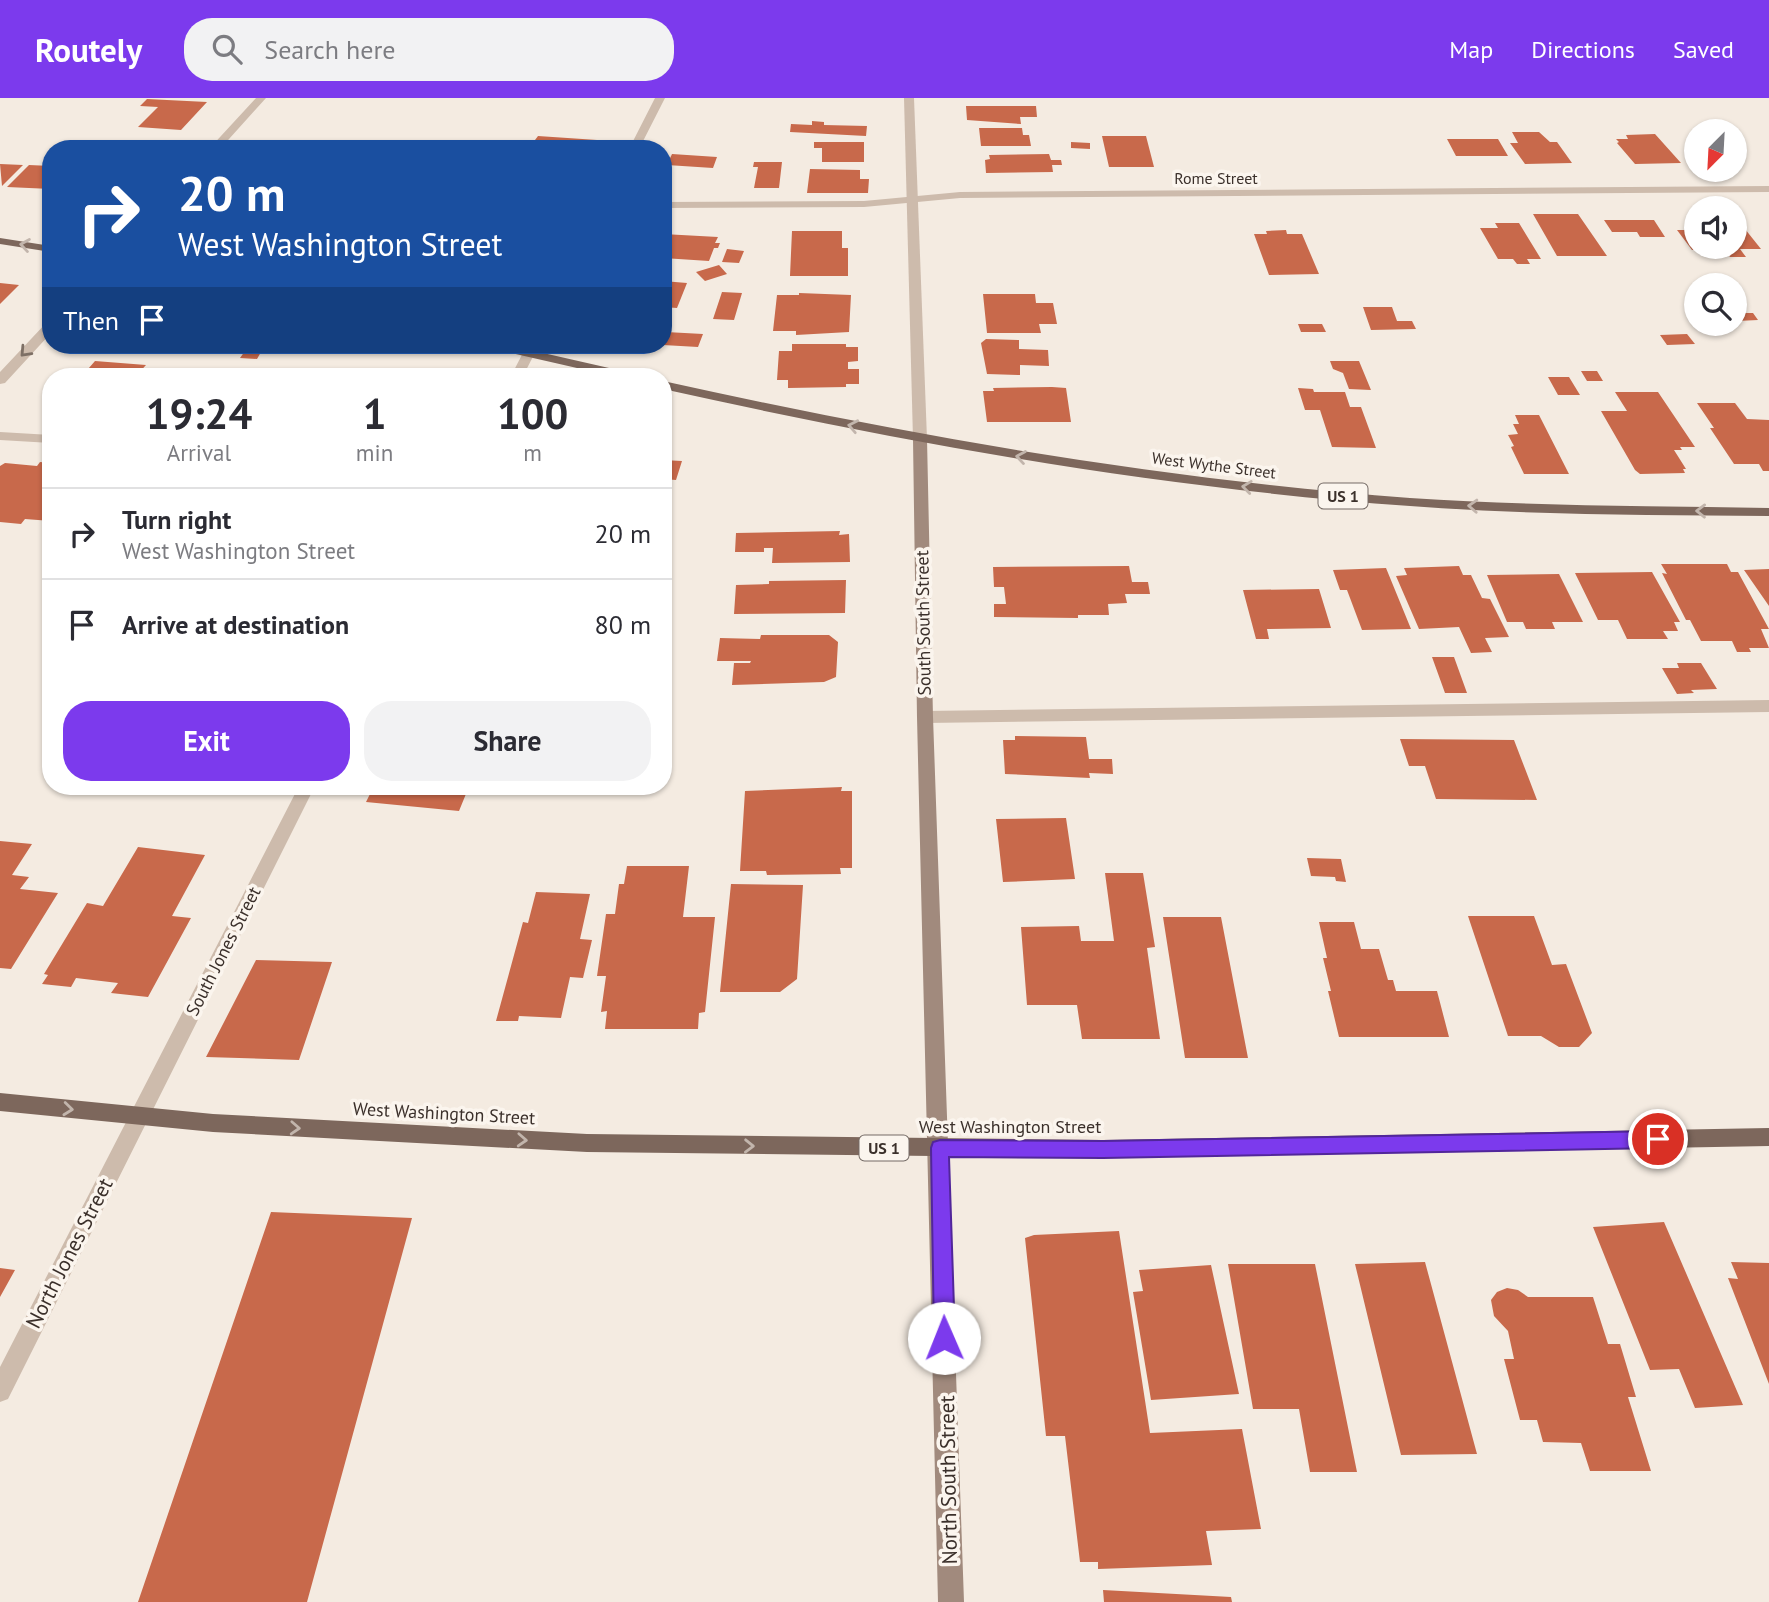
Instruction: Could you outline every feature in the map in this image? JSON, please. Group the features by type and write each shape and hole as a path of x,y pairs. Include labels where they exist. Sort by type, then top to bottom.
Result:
{"main road":[{"path":"0,241 42,248"},
{"path":"549,354 599,368"},
{"name":"West Wythe Street","path":"672,387 920,439 1103,469 1265,489 1528,509 1769,512"},
{"name":"South South Street","path":"920,439 925,717 940,1148"},
{"name":"West Washington Street","path":"0,1102 213,1123 587,1143 1130,1149 1769,1138"},
{"name":"North South Street","path":"940,1148 951,1602"}],"street":[{"path":"223,140 261,98"},
{"path":"639,140 660,98"},
{"name":"South South Street","path":"909,98 920,439"},
{"name":"Rome Street","path":"672,205 864,204 960,195 1769,189"},
{"path":"0,380 42,335"},
{"path":"0,436 42,438"},
{"path":"925,717 1769,706"},
{"name":"South Jones Street","path":"139,1116 301,795"},
{"name":"North Jones Street","path":"0,1391 139,1116"}],"building":[{"path":"147,99 207,102 181,130 138,127 158,107 140,106"},
{"path":"966,106 1036,106 1037,117 1020,117 1021,124 967,120"},
{"path":"812,121 824,122 824,125 867,126 866,136 790,132 791,124 812,125"},
{"path":"979,128 1022,128 1023,135 1029,135 1031,146 981,146"},
{"path":"1512,132 1539,132 1550,142 1557,142 1572,163 1525,164 1510,143 1518,143"},
{"path":"1655,134 1681,163 1635,164 1616,139 1628,139 1626,135"},
{"path":"538,136 597,140 535,140"},
{"path":"1102,136 1146,136 1154,167 1109,167"},
{"path":"1447,139 1498,139 1508,156 1456,156"},
{"path":"814,142 864,142 864,162 822,162 822,148 814,148"},
{"path":"1071,142 1090,143 1090,149 1071,148"},
{"path":"672,154 717,157 713,168 672,165"},
{"path":"1049,154 1051,160 1061,160 1062,165 1052,165 1053,172 986,173 985,160 990,159 989,155"},
{"path":"754,162 782,162 779,188 754,188 758,167 753,167"},
{"path":"0,164 23,165 2,186"},
{"path":"29,165 42,166 42,189 7,187"},
{"path":"810,169 860,170 860,179 869,179 868,193 807,193"},
{"path":"1533,214 1578,214 1607,256 1557,256"},
{"path":"1604,220 1654,220 1665,237 1640,237 1637,232 1612,232"},
{"path":"1495,223 1519,223 1541,259 1527,259 1530,264 1517,264 1513,259 1498,259 1480,228 1498,228"},
{"path":"1286,230 1287,234 1302,234 1319,274 1269,275 1254,234"},
{"path":"1677,230 1684,230 1684,239"},
{"path":"792,231 842,231 842,248 848,248 848,276 790,276"},
{"path":"1747,232 1761,249 1747,249"},
{"path":"672,234 718,237 715,243 720,243 718,248 714,248 709,261 672,259"},
{"path":"727,249 744,251 739,263 722,262"},
{"path":"719,265 727,274 705,281 696,272"},
{"path":"672,282 687,283 677,308 672,308"},
{"path":"0,283 19,285 0,304"},
{"path":"722,292 742,293 734,320 713,319"},
{"path":"983,294 1035,294 1036,303 1053,303 1057,324 1039,324 1041,333 987,333"},
{"path":"777,295 851,295 849,332 796,335 796,331 773,331"},
{"path":"1363,307 1392,307 1397,321 1412,321 1416,329 1371,330"},
{"path":"1747,313 1753,313 1758,320 1747,321"},
{"path":"1298,324 1322,324 1326,332 1301,332"},
{"path":"672,332 703,334 698,347 672,346"},
{"path":"1684,334 1695,344 1667,345 1660,335"},
{"path":"986,339 1019,340 1019,349 1048,350 1049,366 1020,365 1020,375 987,374 981,343"},
{"path":"792,344 846,344 846,347 858,347 858,361 848,362 848,369 859,369 859,384 846,384 846,387 788,388 788,380 777,380 779,351 792,351"},
{"path":"243,354 260,354 257,359 240,358"},
{"path":"95,361 146,365 143,368 89,368"},
{"path":"1330,361 1359,361 1371,390 1349,389 1343,373 1333,369"},
{"path":"1581,371 1597,371 1603,381 1587,381"},
{"path":"1548,377 1569,377 1580,395 1558,395"},
{"path":"993,388 1066,388 1071,422 987,422 983,391 994,391"},
{"path":"1298,388 1313,389 1314,392 1345,392 1350,407 1361,407 1376,448 1332,447 1320,410 1305,410"},
{"path":"1615,392 1658,392 1695,447 1680,447 1682,450 1674,450 1686,469 1683,469 1685,473 1640,474 1635,470 1601,411 1627,411"},
{"path":"1697,403 1735,403 1747,419 1769,420 1769,471 1763,471 1759,464 1734,464"},
{"path":"1515,415 1539,415 1569,474 1524,474 1508,435 1518,434 1513,424 1519,424"},
{"path":"672,460 682,461 676,480 672,480"},
{"path":"42,462 42,520 25,519 21,524 0,522 0,466 5,463 37,466"},
{"path":"840,531 839,535 849,534 850,562 772,563 773,548 764,548 764,552 735,552 736,533"},
{"path":"1661,564 1727,564 1731,572 1738,572 1769,629 1761,629 1769,648 1749,648 1751,652 1737,652 1732,641 1701,641 1690,620 1686,620 1662,573 1667,574"},
{"path":"1129,566 1132,582 1148,582 1150,594 1125,594 1127,603 1108,604 1109,615 1078,615 1078,618 994,617 994,604 1006,604 1004,587 994,587 993,567"},
{"path":"1459,566 1463,575 1471,575 1482,598 1490,599 1509,637 1485,638 1492,652 1471,653 1459,627 1419,629 1396,576 1407,575 1404,568"},
{"path":"1386,568 1411,629 1362,630 1347,590 1340,590 1333,570"},
{"path":"1769,569 1769,606 1744,570"},
{"path":"1652,572 1680,622 1674,622 1678,631 1663,631 1668,639 1627,639 1618,620 1598,620 1575,573"},
{"path":"1559,574 1583,622 1552,622 1555,629 1526,629 1523,622 1507,622 1487,575"},
{"path":"846,580 845,613 734,614 736,585 769,584 769,581"},
{"path":"1319,589 1331,628 1267,629 1269,639 1256,639 1243,590"},
{"path":"761,635 829,635 838,642 836,677 824,682 732,685 734,663 751,661 717,661 720,638 760,639"},
{"path":"1432,657 1454,657 1467,693 1445,693"},
{"path":"1677,663 1701,663 1717,689 1691,690 1694,693 1677,694 1662,668 1679,668"},
{"path":"1015,736 1086,737 1089,759 1112,759 1113,774 1089,773 1090,778 1005,774 1003,740 1015,740"},
{"path":"1400,739 1514,740 1537,800 1436,799 1425,766 1409,766"},
{"path":"842,787 841,791 852,791 852,868 840,868 841,874 767,875 766,871 740,871 745,791"},
{"path":"370,795 466,795 459,811 366,802"},
{"path":"1066,818 1075,879 1003,882 996,819"},
{"path":"0,841 32,844 12,875 29,877 20,889 58,893 11,969 0,968"},
{"path":"138,847 205,855 172,916 191,918 148,997 111,993 118,983 76,978 71,987 42,984 48,975 44,974 87,903 103,906"},
{"path":"1307,858 1341,859 1346,882 1336,881 1335,877 1311,876"},
{"path":"627,866 689,866 683,917 715,917 705,1012 699,1013 698,1029 605,1029 607,1011 601,1012 606,976 597,976 606,914 615,914 619,884 624,884"},
{"path":"1105,873 1143,873 1155,947 1147,948 1160,1039 1082,1039 1077,1005 1027,1005 1021,927 1079,926 1081,941 1114,941"},
{"path":"731,884 803,885 797,979 780,992 720,992"},
{"path":"536,892 590,894 580,939 592,940 583,978 570,977 561,1018 519,1016 518,1021 496,1021 523,922 528,923"},
{"path":"1468,916 1534,916 1552,965 1566,964 1592,1033 1579,1047 1559,1047 1541,1036 1508,1036"},
{"path":"1163,917 1221,917 1248,1058 1185,1058"},
{"path":"1319,922 1354,922 1361,949 1379,949 1388,980 1393,980 1396,991 1437,991 1449,1037 1339,1037 1328,991 1331,991 1323,958 1327,958"},
{"path":"256,960 332,962 299,1060 206,1057"},
{"path":"271,1212 412,1218 307,1602 138,1602"},
{"path":"1664,1222 1743,1405 1695,1408 1679,1369 1650,1370 1593,1227"},
{"path":"1119,1231 1150,1433 1242,1429 1261,1529 1206,1531 1212,1565 1098,1569 1098,1562 1080,1562 1065,1436 1046,1436 1025,1238 1034,1235"},
{"path":"1425,1262 1477,1454 1401,1455 1355,1264"},
{"path":"1731,1262 1769,1263 1769,1384 1728,1278 1738,1279"},
{"path":"1228,1264 1315,1264 1357,1472 1310,1472 1299,1409 1253,1409"},
{"path":"1211,1265 1239,1394 1151,1400 1133,1292 1143,1291 1139,1270"},
{"path":"0,1268 15,1270 0,1297"},
{"path":"1507,1288 1518,1290 1528,1297 1593,1297 1608,1344 1620,1344 1636,1397 1628,1397 1651,1471 1590,1471 1581,1443 1543,1442 1537,1420 1520,1420 1504,1359 1514,1359 1508,1331 1494,1316 1491,1300 1497,1292"},
{"path":"1103,1590 1231,1597 1232,1602 1104,1602"}],"route":[{"path":"944,1338 940,1148 1103,1149 1658,1139"}]}
